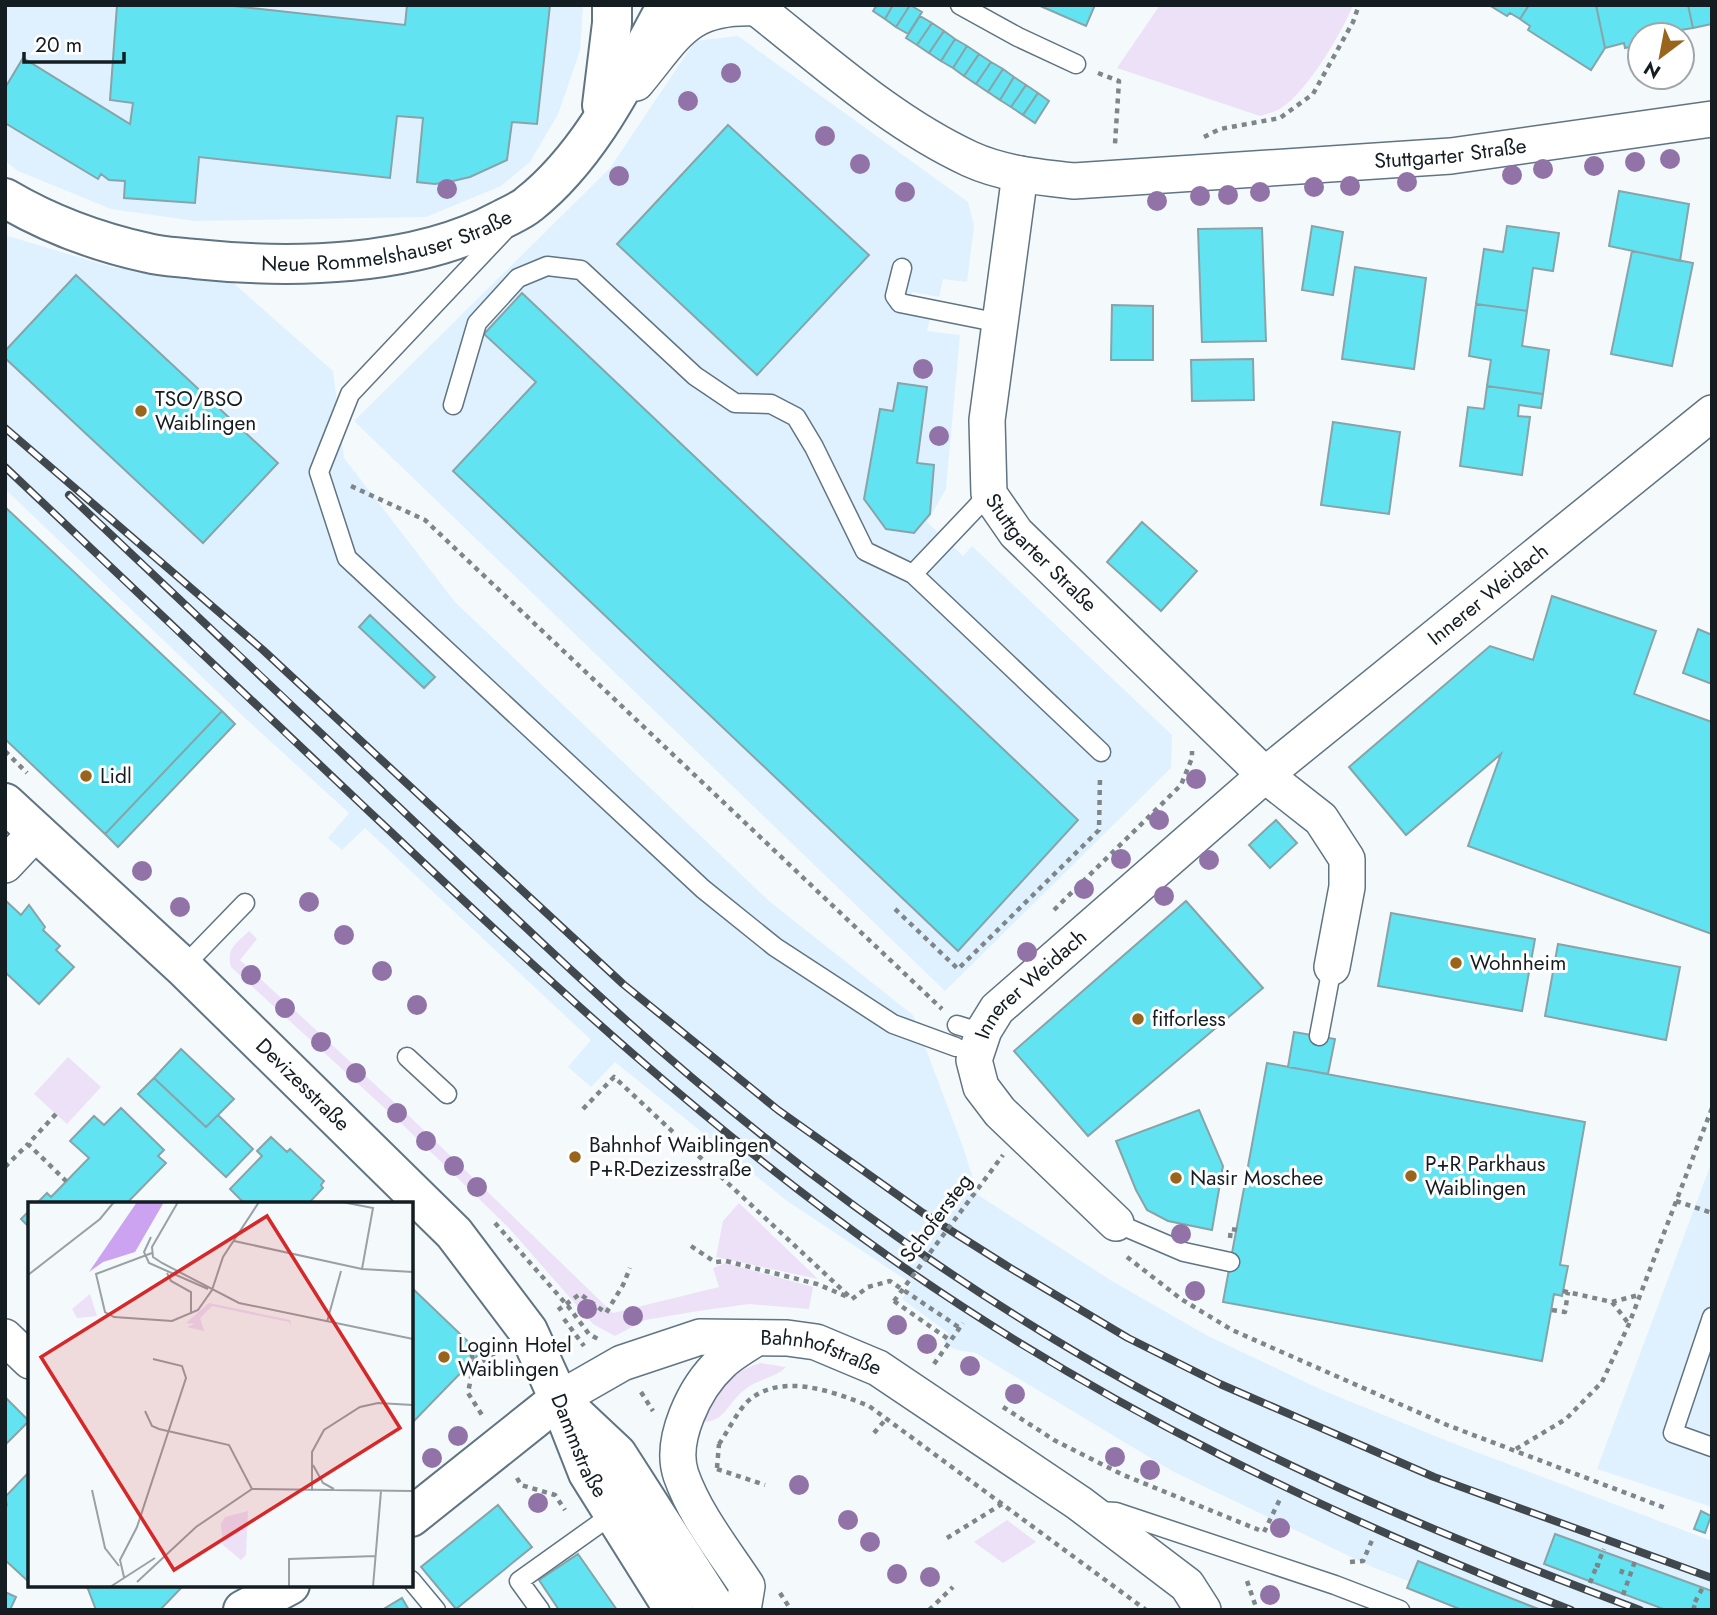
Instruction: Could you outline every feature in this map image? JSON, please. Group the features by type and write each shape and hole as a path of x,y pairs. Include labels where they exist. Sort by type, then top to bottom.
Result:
{"street":[{"path":"599,125 612,5"},
{"path":"607,68 639,5"},
{"name":"Neue Rommelshauser Straße","path":"5,198 36,216 149,254 217,261 279,264 351,260 420,250 475,234 528,206 561,173 599,125 667,5"},
{"name":"Stuttgarter Straße","path":"599,125 683,26 698,15 731,7 755,7 876,101 932,138 972,160 1020,174 1074,181 1451,156 1711,119"},
{"name":"Stuttgarter Straße","path":"1020,174 987,420 989,494 1016,533 1265,775"},
{"name":"Innerer Weidach","path":"1116,1223 1000,1112 981,1087 965,1035 1265,775 1712,413"},
{"path":"1265,775 1321,819 1346,859 1347,887 1332,967"},
{"name":"Devizesstraße","path":"5,803 183,967 454,1233 528,1331 558,1399"},
{"path":"5,864 37,831"},
{"path":"5,1337 28,1359"},
{"name":"Bahnhofstraße","path":"413,1515 558,1399 622,1363 701,1337 788,1338 816,1342 878,1368 1088,1510 1186,1585 1203,1610"},
{"path":"743,1610 747,1586 700,1513 681,1474 678,1456 690,1405 701,1386 722,1362 757,1338"},
{"name":"Dammstraße","path":"558,1399 588,1473 674,1610"},
{"name":"Dammstraße","path":"558,1399 617,1454 717,1610"}],"lane":[{"path":"960,5 1018,37 1076,64"},
{"path":"528,206 350,394 319,472 347,558 703,889 775,947 893,1024 965,1035"},
{"path":"453,405 477,323 518,278 547,266 581,270 695,376 736,404 771,404 796,417 814,447 865,551 913,574 1101,751"},
{"path":"902,268 895,296 900,303 1000,323"},
{"path":"913,574 989,494"},
{"path":"183,967 245,903"},
{"path":"1319,1036 1332,967"},
{"path":"407,1057 447,1094"},
{"path":"1116,1223 1184,1252 1230,1262"},
{"path":"1712,1317 1673,1433 1712,1447"},
{"path":"1088,1510 1116,1512 1335,1585 1400,1610"},
{"path":"540,1610 519,1581 613,1514"},
{"path":"413,1582 436,1610"}],"path":[{"path":"1201,138 1220,129 1280,118 1313,94 1353,22 1359,5"},
{"path":"1115,143 1119,81"},
{"path":"319,472 425,520 965,1035"},
{"path":"1046,918 1181,785 1192,758 1192,743"},
{"path":"895,909 958,969 1100,830 1101,751"},
{"path":"583,1109 614,1077 852,1299"},
{"path":"1515,1450 1566,1419 1602,1382 1629,1324 1712,1108"},
{"path":"5,1167 56,1114"},
{"path":"29,1144 66,1181"},
{"name":"Schofersteg","path":"951,1340 894,1301 1003,1155"},
{"path":"1676,1201 1712,1213"},
{"path":"691,1246 715,1262 726,1261 817,1284 852,1299"},
{"path":"580,1294 606,1313 624,1285 630,1268"},
{"path":"852,1299 868,1287 890,1281 960,1328"},
{"path":"1552,1310 1565,1312 1566,1291 1612,1302 1640,1295"},
{"path":"1612,1302 1629,1324"},
{"path":"567,1305 589,1334 606,1344"},
{"path":"945,1370 934,1363 963,1322"},
{"path":"471,1344 473,1361"},
{"path":"719,1444 747,1403 769,1388 791,1385 839,1394 869,1406 1146,1610"},
{"path":"1000,1405 1054,1440 1121,1474 1264,1532 1281,1497"},
{"path":"874,1433 886,1419"},
{"path":"1447,1424 1668,1509"},
{"path":"717,1468 765,1485"},
{"path":"947,1538 1002,1504"},
{"path":"1363,1561 1373,1538"},
{"path":"1590,1583 1604,1549"},
{"path":"1623,1595 1635,1561"},
{"path":"1621,1574 1623,1568"},
{"path":"1246,1578 1256,1610"},
{"path":"1628,1579 1634,1582"},
{"path":"929,1610 953,1587"},
{"path":"1693,1610 1703,1587"}],"shaded area":[{"path":"5,5 583,5 580,51 558,114 530,162 501,186 426,217 195,221 111,209 18,171 5,161"},
{"path":"1160,5 1353,5 1332,46 1301,90 1281,108 1260,116 1117,68"},
{"path":"738,36 968,202 974,226 967,282 943,279 939,297 912,292 908,306 932,311 927,331 960,335 946,489 927,522 963,556 972,546 1172,735 1171,768 945,991 354,421 610,168 695,41"},
{"path":"5,235 111,267 230,280 333,371 344,458 455,602 769,901 913,1015 963,1147 978,1195 1112,1281 1208,1336 1322,1390 1450,1442 1712,1541 1712,1610 1483,1610 1372,1567 1174,1472 976,1353 948,1346 944,1341 948,1333 902,1299 912,1284 787,1201 615,1062 591,1087 568,1067 591,1040 365,828 342,850 328,838 349,813 246,719 5,489"},
{"path":"249,931 257,939 240,960 408,1115 613,1313 719,1287 713,1268 725,1263 813,1287 809,1309 749,1304 698,1311 645,1320 615,1336 593,1324 509,1228 403,1125 231,967 231,951"},
{"path":"68,1057 101,1087 67,1124 34,1094"},
{"path":"1712,1161 1712,1507 1597,1469"},
{"path":"739,1203 818,1279 716,1257 723,1221"},
{"path":"760,1363 786,1367 748,1387 715,1420 700,1422 718,1393 731,1379"},
{"path":"1007,1520 1036,1542 1003,1563 974,1542"}],"building":[{"path":"117,5 224,5 405,25 407,5 550,5 537,124 512,122 507,160 470,177 453,181 435,184 417,182 423,118 397,116 390,178 199,157 195,203 124,198 125,181 109,180 101,174 98,179 5,123 5,88 23,58 130,124 133,103 110,100"},
{"path":"877,5 893,5 885,19 873,11"},
{"path":"893,5 910,5 896,27 885,19"},
{"path":"910,5 922,12 908,34 896,27"},
{"path":"1038,5 1095,5 1086,26"},
{"path":"1489,5 1529,5 1520,19 1510,13 1507,16"},
{"path":"1529,5 1596,5 1605,48 1591,70 1528,30 1530,26 1520,19"},
{"path":"1596,5 1688,5 1691,21 1626,21 1626,48 1624,43 1605,48"},
{"path":"1688,5 1712,5 1712,24 1696,27 1696,21 1691,21"},
{"path":"920,16 932,23 917,45 906,38"},
{"path":"932,23 944,31 929,53 917,45"},
{"path":"944,31 955,39 941,61 929,53"},
{"path":"955,39 967,46 953,68 941,61"},
{"path":"967,46 979,54 964,76 953,68"},
{"path":"979,54 991,62 976,84 964,76"},
{"path":"991,62 1003,69 988,92 976,84"},
{"path":"1003,69 1014,77 1000,100 988,92"},
{"path":"1014,77 1026,85 1011,107 1000,100"},
{"path":"1026,85 1038,93 1023,115 1011,107"},
{"path":"1038,93 1049,101 1035,123 1023,115"},
{"path":"728,125 869,255 757,375 617,244"},
{"path":"1619,191 1689,204 1680,261 1609,246"},
{"path":"1312,226 1343,232 1333,295 1302,290"},
{"path":"1507,226 1559,233 1553,271 1533,268 1527,311 1476,304 1484,249 1503,252"},
{"path":"1262,228 1266,341 1202,342 1198,229"},
{"path":"1632,251 1693,263 1672,366 1611,354"},
{"path":"1355,267 1426,278 1414,369 1342,359"},
{"name":"TSO/BSO Waiblingen","path":"76,275 278,463 203,543 5,358 5,351"},
{"path":"522,293 1078,820 958,951 453,471 536,382 484,334"},
{"path":"1476,304 1527,311 1522,346 1549,350 1543,394 1487,386 1491,360 1469,356"},
{"path":"1112,305 1153,306 1153,360 1111,360"},
{"path":"1253,359 1254,400 1192,401 1191,360"},
{"path":"898,383 927,387 917,463 934,465 930,514 914,533 886,529 864,499 880,409 893,411"},
{"path":"1487,386 1543,394 1541,408 1519,405 1518,416 1530,417 1522,475 1460,466 1468,407 1484,409"},
{"path":"1333,422 1400,432 1389,514 1321,505"},
{"path":"5,507 222,711 105,834 5,739"},
{"path":"1142,522 1197,571 1161,611 1107,562"},
{"path":"1552,596 1656,631 1634,694 1712,722 1712,934 1468,846 1501,754 1406,835 1349,767 1490,646 1533,660"},
{"path":"370,615 435,677 424,688 359,627"},
{"path":"1698,629 1712,635 1712,684 1683,673"},
{"path":"222,711 235,724 118,847 105,834"},
{"path":"1276,820 1297,843 1270,868 1249,845"},
{"path":"5,900 21,915 29,905 45,927 43,930 60,946 56,950 74,967 39,1004 5,972"},
{"name":"fitforless","path":"1186,901 1263,988 1088,1136 1014,1051"},
{"name":"Wohnheim","path":"1391,913 1535,939 1522,1011 1378,986"},
{"name":"Wohnheim","path":"1558,944 1680,967 1666,1040 1545,1016"},
{"path":"1294,1032 1335,1039 1328,1074 1288,1067"},
{"path":"181,1049 234,1099 206,1127 154,1078"},
{"name":"P+R Parkhaus Waiblingen","path":"1267,1063 1585,1122 1560,1265 1568,1266 1562,1296 1554,1294 1542,1361 1223,1302"},
{"path":"154,1078 206,1127 218,1115 253,1149 226,1177 138,1094"},
{"path":"121,1108 164,1150 158,1156 166,1163 128,1202 38,1202 47,1193 51,1197 89,1158 70,1141 94,1116 104,1125"},
{"name":"Nasir Moschee","path":"1199,1110 1223,1166 1212,1230 1168,1221 1147,1210 1116,1141"},
{"path":"271,1137 287,1152 290,1149 324,1181 321,1185 323,1188 310,1202 243,1202 230,1189 262,1156 257,1151"},
{"path":"28,1212 28,1226 21,1219"},
{"name":"Loginn Hotel Waiblingen","path":"413,1289 480,1353 413,1422"},
{"path":"5,1397 28,1422 5,1445"},
{"path":"28,1473 28,1581 5,1560 5,1497"},
{"path":"498,1505 532,1547 456,1609 421,1567"},
{"path":"1701,1511 1711,1516 1705,1533 1694,1529"},
{"path":"1555,1534 1712,1591 1712,1610 1666,1610 1544,1564"},
{"path":"578,1554 617,1610 559,1610 539,1580"},
{"path":"1418,1561 1541,1610 1462,1610 1407,1588"},
{"path":"86,1587 182,1587 160,1610 96,1610"},
{"path":"5,1592 16,1597 10,1610 5,1608"},
{"path":"402,1598 409,1610 382,1610"}],"railway":[{"path":"5,428 263,650 623,984 778,1110 923,1213 1128,1338 1220,1384 1434,1477 1712,1578"},
{"path":"5,467 572,1000 760,1160 892,1259 972,1313 1054,1363 1136,1411 1221,1455 1393,1536 1571,1610"},
{"path":"69,495 647,1039 756,1130 870,1217 1047,1335 1190,1415 1263,1452 1412,1520 1640,1610"}],"place":[{"name":"TSO/BSO Waiblingen","path":"141,411"},
{"name":"Lidl","path":"86,776"},
{"name":"Wohnheim","path":"1456,963"},
{"name":"fitforless","path":"1138,1019"},
{"name":"Bahnhof Waiblingen P+R-Dezizesstraße","path":"575,1157"},
{"name":"P+R Parkhaus Waiblingen","path":"1411,1176"},
{"name":"Nasir Moschee","path":"1176,1178"},
{"name":"Loginn Hotel Waiblingen","path":"444,1357"}]}
